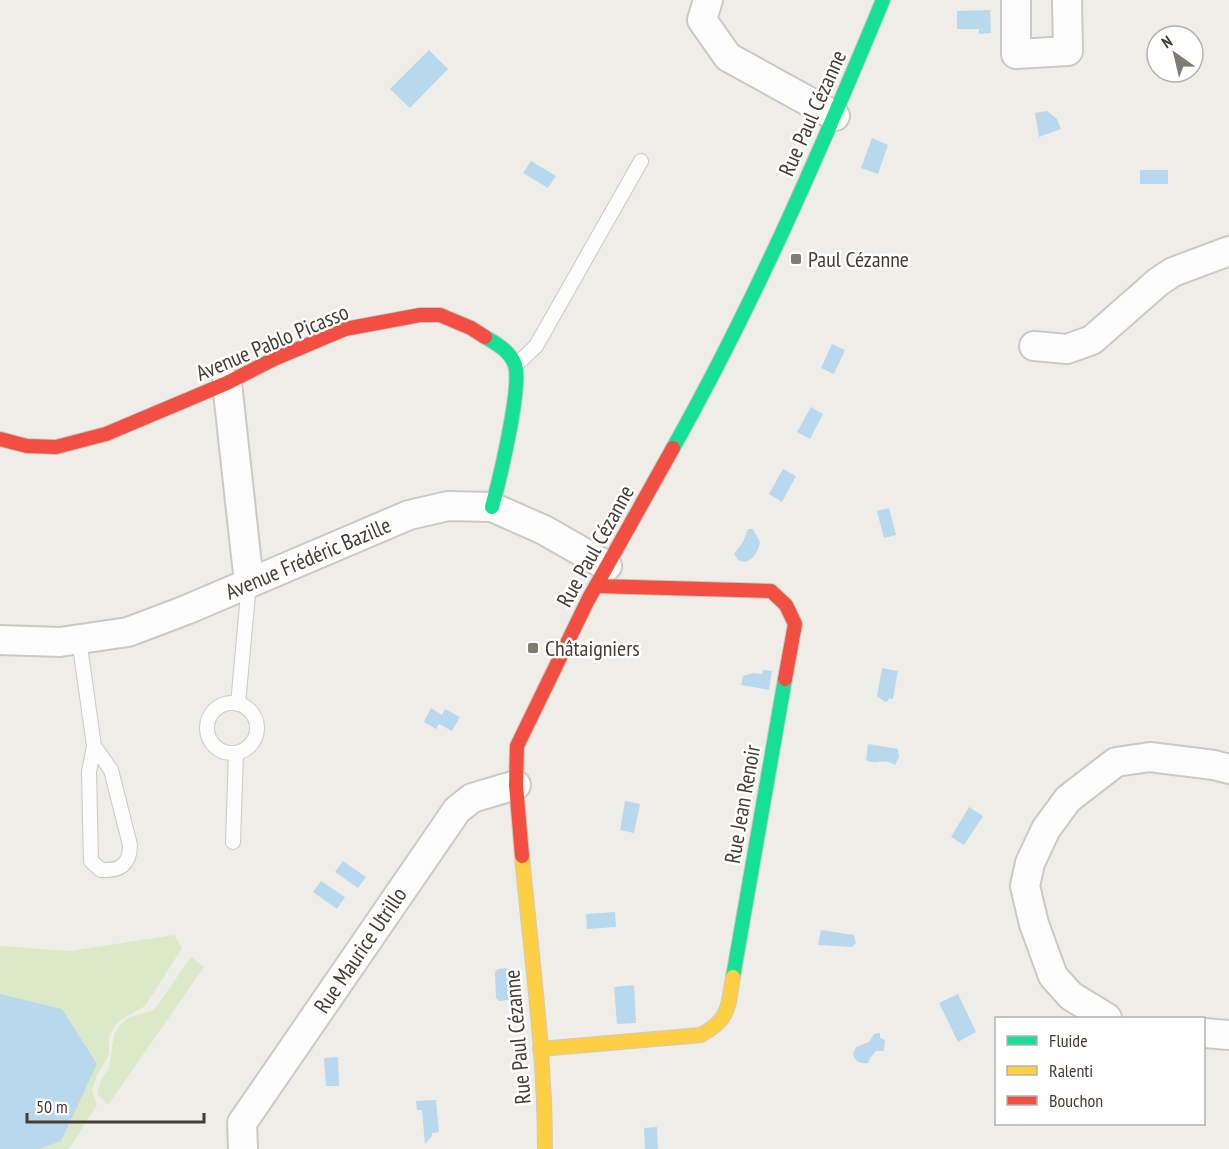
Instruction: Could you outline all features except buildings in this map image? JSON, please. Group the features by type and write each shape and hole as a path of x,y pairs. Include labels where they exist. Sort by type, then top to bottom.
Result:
{"street":[{"path":"708,0 702,20 728,57 835,116"},
{"name":"Rue Paul Cézanne","path":"545,1149 540,1049 516,785 517,746 602,576 709,385 835,116 883,0"},
{"path":"1016,0 1016,54 1068,51 1067,0"},
{"path":"1034,346 1067,348 1092,340 1158,282 1173,272 1229,251"},
{"name":"Avenue Pablo Picasso","path":"0,439 27,446 56,447 106,434 227,383 274,359 345,329 420,315 440,315 471,328 506,349 515,366"},
{"path":"492,507 501,474 510,422 515,390 515,366"},
{"path":"227,383 249,583"},
{"name":"Avenue Frédéric Bazille","path":"0,640 43,643 128,632 409,515 448,506 492,507 544,530 602,576"},
{"name":"Rue Jean Renoir","path":"540,1049 701,1035 715,1027 727,1012 795,624 786,605 771,591 602,576"},
{"path":"1105,1017 1071,996 1053,976 1034,924 1025,885 1030,863 1046,829 1068,799 1116,762 1150,757 1215,765 1229,769"},
{"name":"Rue Maurice Utrillo","path":"243,1149 242,1124 457,810 472,798 516,785"},
{"path":"1205,1033 1229,1035"}],"lane":[{"path":"515,366 536,346 641,161"},
{"path":"238,704 249,583"},
{"path":"79,639 94,746 89,772 91,861 100,870 113,870 125,864 130,857 130,845 111,770 94,746"},
{"path":"238,704 246,707 256,720 256,737 251,744 236,753 221,750 210,739 208,723 216,710 223,705 238,704"},
{"path":"233,842 236,753"}],"green space":[{"path":"174,935 182,948 145,1006 119,1021 109,1035 109,1055 98,1073 92,1090 97,1105 69,1149 0,1149 0,946 70,951"},
{"path":"191,957 204,967 108,1105 97,1094 101,1080 109,1068 114,1035 128,1018 154,1010"}],"water":[{"path":"990,10 991,33 979,34 979,29 957,29 957,11"},
{"path":"429,50 448,69 410,108 390,89"},
{"path":"1047,111 1057,119 1061,129 1039,137 1035,113"},
{"path":"872,138 888,145 878,174 861,168"},
{"path":"531,161 556,176 548,188 523,173"},
{"path":"1140,170 1168,170 1168,184 1140,184"},
{"path":"832,344 845,350 834,374 821,368"},
{"path":"811,407 823,414 810,439 797,432"},
{"path":"783,469 796,476 782,502 769,494"},
{"path":"889,508 896,535 884,538 877,511"},
{"path":"748,529 753,529 760,542 755,555 745,562 738,560 734,554 743,542"},
{"path":"882,668 898,671 893,699 889,698 885,702 877,696"},
{"path":"763,670 772,671 769,690 741,685 743,676 754,673 762,674"},
{"path":"431,708 442,715 445,709 460,717 452,731 439,724 436,729 424,722"},
{"path":"868,744 898,749 899,757 895,765 866,760"},
{"path":"625,801 640,804 634,833 620,830"},
{"path":"969,807 983,816 964,845 951,837"},
{"path":"343,861 366,877 358,888 335,872"},
{"path":"321,881 345,897 337,909 313,892"},
{"path":"615,912 616,927 587,929 586,914"},
{"path":"821,930 854,935 856,943 852,947 818,945"},
{"path":"507,968 512,997 509,1000 499,1001 496,998 495,972 498,969"},
{"path":"634,985 636,1023 617,1024 614,987"},
{"path":"0,994 62,1009 97,1064 61,1141 39,1149 0,1149"},
{"path":"958,994 976,1032 958,1042 939,1003"},
{"path":"880,1033 880,1038 885,1040 884,1051 876,1051 868,1063 858,1062 853,1054 856,1047 869,1042 874,1034"},
{"path":"338,1057 339,1086 326,1086 324,1058"},
{"path":"436,1100 439,1132 432,1133 425,1144 422,1110 417,1110 416,1101"},
{"path":"657,1127 658,1149 645,1149 644,1128"}],"traffic: fast":[{"path":"673,448 731,339 785,227 883,0"},
{"path":"485,337 503,348 510,356 515,365 516,376 509,435 492,507"},
{"path":"733,977 785,679"}],"traffic: slow":[{"path":"522,856 540,1039 545,1149"},
{"path":"540,1049 701,1035 723,1018 733,977"}],"traffic: jam":[{"path":"0,439 27,446 56,447 106,434 227,383 274,359 345,329 420,315 440,315 471,328 485,337"},
{"path":"522,856 516,785 517,746 588,600 673,448"},
{"path":"596,586 771,591 786,605 795,624 785,679"}],"place":[{"name":"Paul Cézanne","path":"796,259"},
{"name":"Châtaigniers","path":"533,648"}]}
